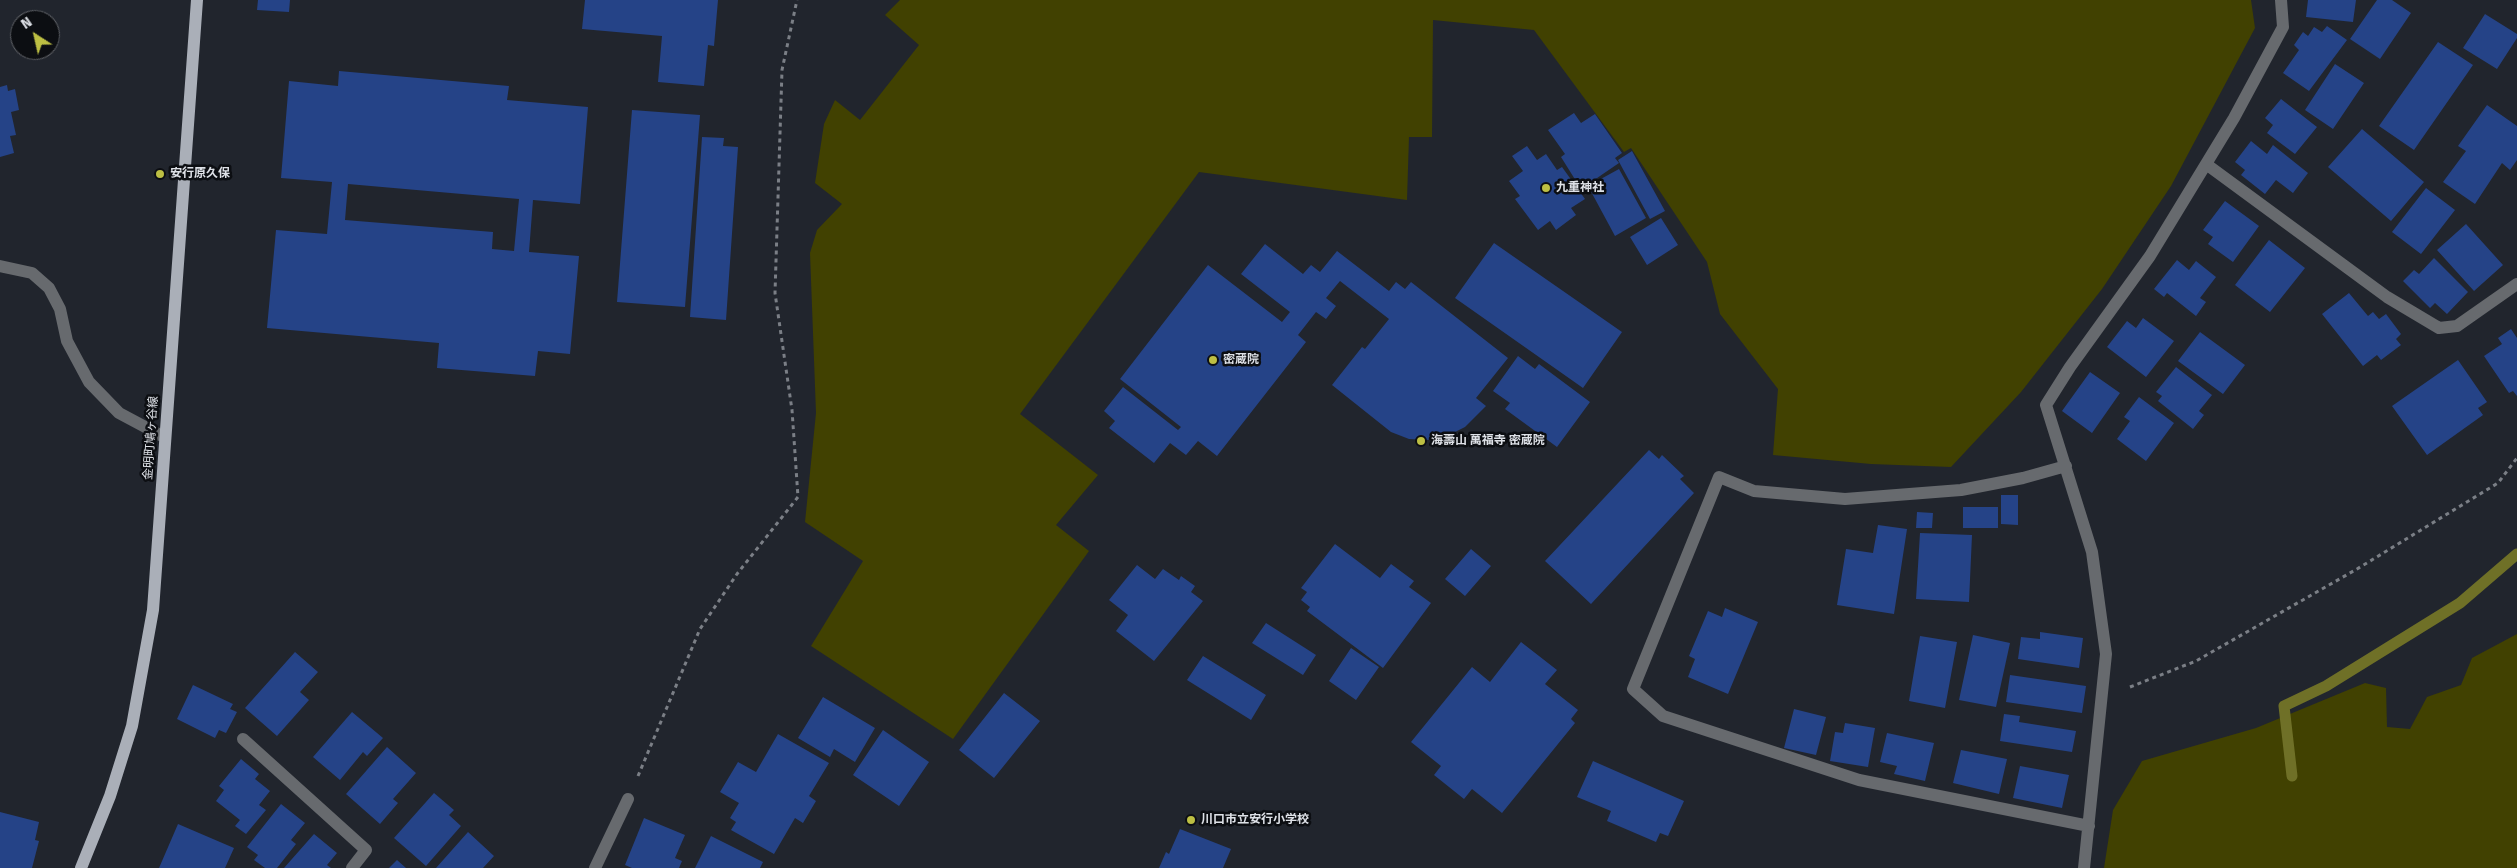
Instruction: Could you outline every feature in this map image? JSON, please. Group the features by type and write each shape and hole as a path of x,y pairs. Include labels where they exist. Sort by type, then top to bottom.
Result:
{"main road":[{"name":"金明町鳩ヶ谷線","path":"81,868 110,796 132,726 153,610 196,0"}],"street":[{"path":"2084,868 2106,654 2092,552 2046,405 2150,256 2234,118 2283,27 2281,0"},
{"path":"2206,164 2387,296 2440,328 2457,326 2517,284"},
{"path":"0,266 32,273 49,288 60,309 67,341 89,382 119,413 164,437"},
{"path":"2066,466 2023,478 1961,490 1845,498 1754,491 1719,477 1633,689 1663,716 1859,780 2089,826"},
{"path":"243,739 366,850 352,868"},
{"path":"595,868 628,799"}],"path":[{"path":"628,799 700,629 737,574 798,497 792,410 775,292 782,70 797,0"},
{"path":"2130,687 2196,662 2357,569 2498,483 2517,458"}],"shaded area":[{"path":"900,0 2251,0 2255,28 2171,186 2102,289 2021,392 1951,467 1871,464 1773,455 1778,389 1720,314 1707,262 1631,148 1624,152 1534,30 1433,20 1432,137 1409,137 1407,200 1199,172 1020,414 1098,475 1056,525 1089,551 953,739 811,646 863,561 805,522 816,413 810,253 817,230 842,204 815,183 824,124 835,100 860,120 919,45 885,15"},
{"path":"2517,634 2517,868 2104,868 2113,810 2142,761 2256,728 2365,683 2386,688 2387,727 2410,729 2427,697 2461,685 2472,658"}],"building":[{"path":"258,0 290,0 289,12 257,10"},
{"path":"585,0 718,0 714,46 708,45 704,86 658,82 662,36 582,29"},
{"path":"2308,0 2356,0 2353,22 2306,17"},
{"path":"2377,0 2392,0 2411,13 2380,59 2350,39"},
{"path":"2485,14 2517,34 2517,38 2497,69 2463,48"},
{"path":"2327,26 2347,40 2309,91 2283,73 2299,50 2294,45 2303,32 2308,36 2314,27 2322,32"},
{"path":"2438,42 2473,65 2414,150 2379,126"},
{"path":"2335,64 2364,83 2333,129 2305,110"},
{"path":"339,71 509,86 507,100 588,107 580,204 533,200 529,252 579,256 570,354 538,351 535,376 437,368 439,343 267,328 276,230 327,234 332,182 281,178 289,81 338,86","holes":["348,184 519,199 514,251 492,249 493,232 345,220"]},
{"path":"7,85 8,91 15,89 19,110 11,112 16,135 10,136 14,153 0,157 0,87"},
{"path":"2281,99 2317,127 2295,154 2267,133 2273,125 2265,118"},
{"path":"2487,105 2517,126 2517,160 2510,170 2502,163 2475,204 2443,182 2466,151 2458,146"},
{"path":"632,110 700,115 685,307 617,302"},
{"path":"1574,113 1581,123 1595,114 1622,153 1615,158 1619,163 1581,189 1561,157 1565,154 1548,130"},
{"path":"2362,129 2424,182 2391,221 2328,167"},
{"path":"702,137 724,138 723,146 738,147 726,320 690,317"},
{"path":"2251,141 2267,154 2273,145 2308,173 2293,193 2276,180 2265,194 2241,175 2245,170 2235,162"},
{"name":"九重神社","path":"1527,146 1537,160 1546,154 1557,170 1562,167 1585,199 1571,208 1576,215 1556,230 1550,221 1538,230 1515,199 1520,196 1509,181 1523,171 1512,156"},
{"path":"1632,151 1665,211 1650,219 1618,160"},
{"path":"1619,169 1646,218 1615,236 1588,186"},
{"path":"2426,188 2455,210 2421,254 2392,232"},
{"path":"2225,201 2259,226 2233,262 2208,244 2213,237 2203,230"},
{"path":"1661,218 1678,245 1647,265 1630,237"},
{"path":"2466,224 2503,265 2474,291 2437,250"},
{"path":"2269,240 2305,268 2270,312 2235,285"},
{"path":"1494,243 1622,332 1583,388 1455,298"},
{"path":"1265,244 1303,274 1311,265 1320,272 1337,251 1389,291 1396,282 1405,289 1411,282 1508,358 1476,398 1486,406 1465,427 1447,436 1427,440 1409,439 1391,432 1332,385 1362,347 1365,349 1389,319 1340,281 1326,298 1336,306 1326,319 1316,312 1298,335 1306,342 1217,456 1198,441 1186,455 1170,443 1154,463 1109,428 1115,421 1104,411 1123,387 1178,430 1181,427 1120,379 1208,265 1282,322 1290,312 1241,274"},
{"path":"2434,258 2468,292 2447,314 2435,303 2430,308 2403,281 2414,270 2419,274"},
{"path":"2177,260 2189,270 2196,261 2216,277 2200,298 2206,302 2196,316 2167,293 2164,297 2154,289"},
{"path":"2349,293 2368,316 2373,312 2379,319 2386,314 2401,334 2396,339 2401,345 2381,360 2377,355 2363,366 2322,314"},
{"path":"2143,318 2174,341 2146,377 2107,347 2127,321 2136,328"},
{"path":"2511,329 2517,338 2517,396 2513,391 2509,393 2484,356 2502,344 2498,338"},
{"path":"2200,332 2245,365 2223,394 2178,361"},
{"path":"1518,356 1535,369 1539,364 1590,402 1557,447 1505,409 1510,403 1493,391"},
{"path":"2458,360 2487,402 2478,408 2483,415 2427,455 2392,406"},
{"path":"2176,367 2212,395 2199,411 2204,415 2193,429 2158,401 2162,396 2156,392"},
{"path":"2090,372 2120,393 2092,433 2062,411"},
{"path":"2139,397 2174,423 2146,461 2117,439 2130,421 2124,417"},
{"path":"1649,450 1659,459 1662,455 1684,476 1680,479 1694,493 1591,604 1545,561"},
{"path":"2001,495 2018,495 2018,525 2001,524"},
{"path":"1963,507 1998,507 1998,528 1963,528"},
{"path":"1917,512 1933,513 1932,528 1916,528"},
{"path":"1878,525 1907,529 1894,614 1837,605 1846,549 1873,553"},
{"path":"1920,533 1972,535 1969,602 1916,599"},
{"path":"1335,544 1380,578 1391,564 1414,581 1409,587 1431,603 1383,668 1307,611 1310,607 1301,600 1307,592 1301,588"},
{"path":"1471,549 1491,566 1465,596 1445,579"},
{"path":"1137,565 1155,579 1163,569 1179,580 1181,576 1195,586 1191,592 1203,601 1154,661 1116,631 1128,615 1109,600"},
{"path":"1725,608 1758,622 1728,694 1688,677 1695,659 1689,656 1708,611 1722,617"},
{"path":"1266,623 1316,655 1303,675 1252,643"},
{"path":"2040,632 2083,638 2079,668 2018,659 2021,637 2040,639"},
{"path":"1973,635 2010,643 1996,707 1959,700"},
{"path":"1920,636 1957,642 1945,708 1909,701"},
{"path":"1521,642 1557,670 1545,684 1578,710 1571,719 1575,723 1502,813 1472,789 1464,799 1434,775 1441,766 1411,742 1472,667 1490,682"},
{"path":"1351,648 1379,667 1356,700 1329,681"},
{"path":"295,652 318,672 300,692 309,700 277,736 245,708"},
{"path":"1203,656 1266,695 1251,720 1187,680"},
{"path":"2010,675 2086,686 2082,713 2006,702"},
{"path":"193,685 233,704 230,709 237,712 226,733 219,730 215,738 177,719"},
{"path":"1004,693 1040,721 994,778 959,750"},
{"path":"823,697 875,728 855,762 834,749 830,757 798,738"},
{"path":"1794,709 1826,717 1816,755 1784,748"},
{"path":"352,712 383,738 367,756 363,752 340,780 313,757"},
{"path":"2004,714 2020,716 2019,722 2076,731 2072,752 2000,741"},
{"path":"1845,723 1875,728 1868,767 1830,761 1835,732 1843,733"},
{"path":"883,730 929,762 899,806 853,775"},
{"path":"1887,733 1934,743 1925,781 1894,774 1897,766 1880,762"},
{"path":"778,734 829,763 809,796 816,801 803,823 795,818 774,854 731,830 736,822 730,818 739,803 720,792 738,762 756,772"},
{"path":"387,747 416,773 393,799 398,803 380,824 346,794"},
{"path":"1961,750 2007,759 1999,794 1953,783"},
{"path":"241,759 259,774 255,779 270,791 259,805 266,810 246,834 235,826 240,820 216,801 224,790 219,786"},
{"path":"1593,761 1684,801 1668,836 1660,833 1656,842 1607,821 1611,811 1577,797"},
{"path":"2020,766 2069,775 2062,808 2013,798"},
{"path":"434,793 454,810 449,815 461,826 426,866 394,838"},
{"path":"281,804 305,823 291,840 296,844 277,868 265,868 254,860 258,855 247,847"},
{"path":"0,812 39,822 35,840 39,841 32,868 0,868"},
{"path":"644,818 685,835 675,858 682,861 679,868 632,868 625,865"},
{"path":"178,824 234,848 225,868 159,868"},
{"path":"1180,829 1231,849 1223,868 1159,868 1166,852 1169,854"},
{"path":"468,832 494,856 483,868 436,868"},
{"path":"314,834 337,853 327,865 331,868 284,868"},
{"path":"711,836 763,862 760,868 695,868"},
{"path":"397,860 406,868 389,868"}],"waterway":[{"path":"2292,776 2284,706 2326,686 2460,603 2517,554"}],"place":[{"name":"安行原久保","path":"160,174"},
{"name":"九重神社","path":"1546,188"},
{"name":"密蔵院","path":"1213,360"},
{"name":"海壽山 萬福寺 密蔵院","path":"1421,441"},
{"name":"川口市立安行小学校","path":"1191,820"}]}
